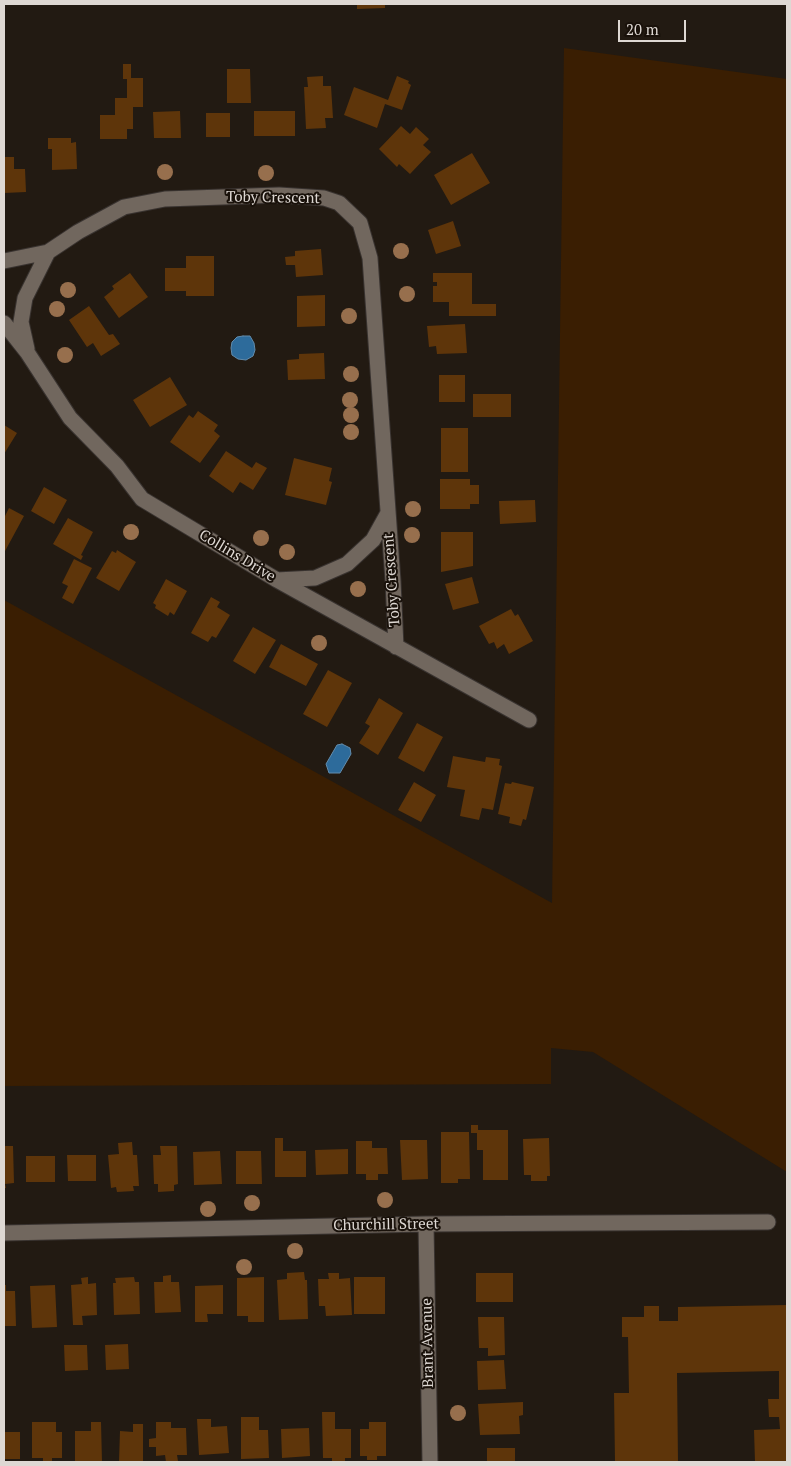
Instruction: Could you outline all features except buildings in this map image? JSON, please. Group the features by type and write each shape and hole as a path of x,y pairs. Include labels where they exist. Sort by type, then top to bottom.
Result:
{"street":[{"name":"Toby Crescent","path":"4,261 48,252 78,232 124,207 165,199 279,195 324,198 340,203 360,223 370,258 396,647"},
{"name":"Toby Crescent","path":"28,352 21,322 25,298 48,252"},
{"name":"Collins Drive","path":"4,323 28,352 70,418 117,466 142,499 278,580 529,720"},
{"name":"Toby Crescent","path":"278,580 315,578 347,564 373,540 388,513"},
{"name":"Churchill Street","path":"4,1233 426,1224 768,1222"},
{"name":"Brant Avenue","path":"426,1224 430,1462"}],"shaded area":[{"path":"564,48 787,79 787,1172 593,1052 551,1048 551,1084 4,1086 4,600 552,903"}],"water":[{"path":"250,336 255,350 253,356 246,360 238,359 232,355 231,348 232,342 237,337"},
{"path":"342,744 350,748 351,754 340,773 329,773 326,764 337,745"}]}
